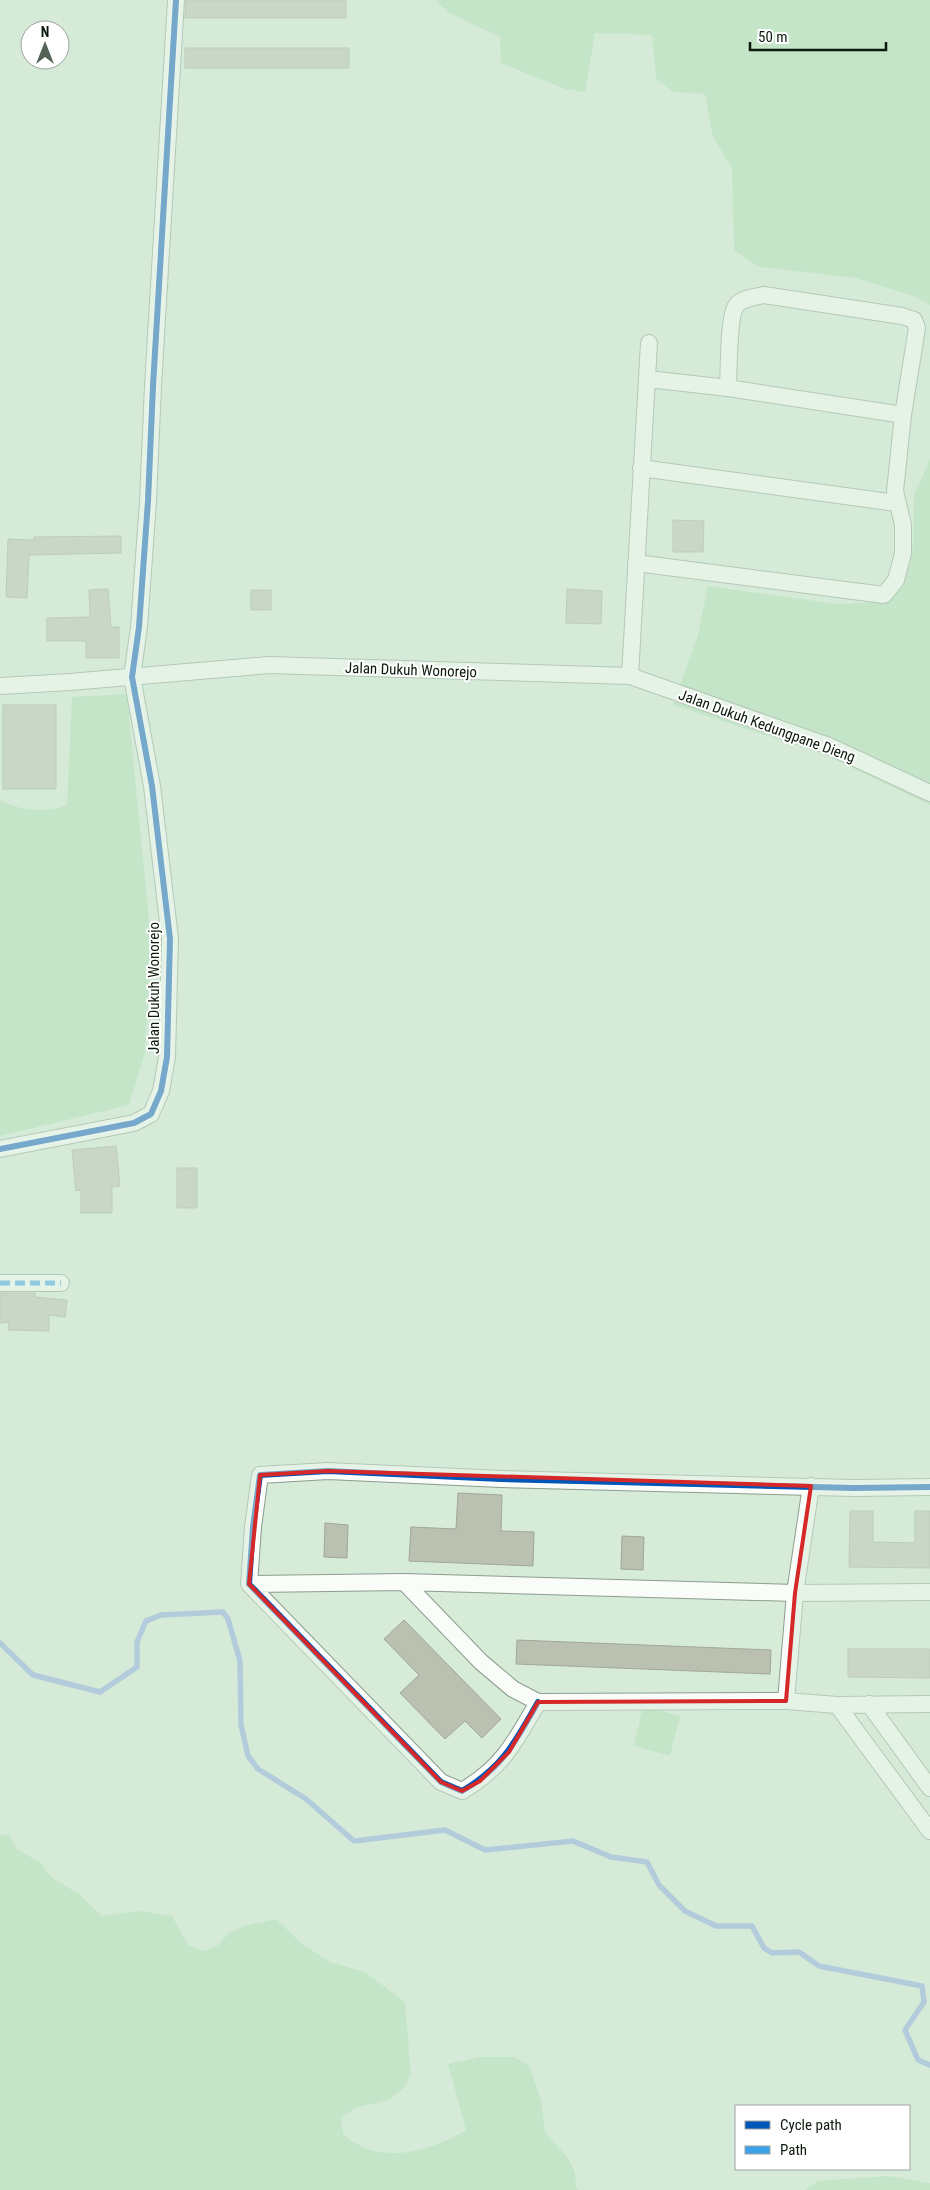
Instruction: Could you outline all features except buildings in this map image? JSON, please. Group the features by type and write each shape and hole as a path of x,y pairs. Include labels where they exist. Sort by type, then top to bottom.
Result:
{"street":[{"path":"132,677 139,627 148,500 152,386 176,0"},
{"path":"636,563 884,595 896,580 903,553 903,525 896,503 895,490 903,415 917,328 914,320 902,316 764,295 744,300 736,306 732,317 728,388"},
{"path":"630,676 649,343"},
{"path":"648,379 728,388 903,415"},
{"path":"641,468 896,503"},
{"name":"Jalan Dukuh Wonorejo","path":"0,686 269,665 630,676"},
{"name":"Jalan Dukuh Kedungpane Dieng","path":"630,676 829,746 930,793"},
{"name":"Jalan Dukuh Wonorejo","path":"0,1149 134,1123 151,1114 161,1091 167,1057 170,939 152,786 132,677"},
{"path":"0,1283 62,1283"},
{"path":"538,1702 509,1752 480,1781 462,1792 440,1782 249,1584 253,1527 260,1475 328,1471 501,1479 854,1488 930,1487"},
{"path":"786,1702 795,1593 811,1486"},
{"path":"249,1584 404,1582 795,1593 930,1592"},
{"path":"404,1582 481,1662 513,1689 538,1702 930,1704"},
{"path":"869,1704 930,1788"},
{"path":"837,1705 930,1831"}],"highlighted area":[{"path":"328,1471 811,1486 795,1593 786,1701 538,1702 509,1752 480,1781 462,1791 441,1782 249,1584 260,1475"}],"green space":[{"path":"435,0 930,0 930,305 914,296 855,278 759,267 734,250 732,168 713,137 705,94 673,92 656,78 652,35 595,33 585,92 565,89 501,63 500,37 449,13"},
{"path":"930,459 930,805 823,754 673,705 698,635 708,586 837,604 884,602 903,587 913,545 914,495"},
{"path":"127,694 151,942 145,1053 129,1105 0,1136 0,800 16,807 33,810 59,808 67,805 72,697"},
{"path":"643,1706 680,1716 670,1756 634,1746"},
{"path":"0,1834 9,1835 17,1849 41,1863 51,1877 79,1894 102,1916 140,1911 172,1916 188,1945 203,1951 218,1945 229,1933 244,1926 276,1919 301,1943 330,1962 365,1972 405,2002 411,2075 403,2089 388,2100 355,2108 341,2118 343,2134 357,2144 387,2153 403,2153 436,2145 466,2130 448,2064 480,2057 515,2057 529,2066 541,2100 545,2132 567,2157 575,2172 576,2187 579,2190 0,2190"},
{"path":"888,2176 930,2183 930,2190 805,2190 818,2181"}],"waterway":[{"path":"0,1643 33,1675 100,1692 137,1667 137,1642 146,1621 161,1615 223,1612 228,1619 240,1661 241,1725 248,1756 258,1769 306,1799 354,1841 445,1830 485,1850 573,1841 611,1857 647,1862 659,1885 685,1911 716,1926 752,1926 764,1948 772,1953 799,1952 819,1966 922,1986 924,2002 905,2030 918,2060 930,2065"}],"marked path":[{"path":"0,1283 61,1283"}],"cycle path":[{"path":"0,1149 134,1123 151,1114 161,1091 167,1057 170,939 152,786 132,677 139,627 148,501 176,0"},
{"path":"538,1702 515,1741 488,1773 462,1791 441,1782 249,1584 253,1527 260,1475 328,1471 501,1479 854,1488 930,1487"}]}
